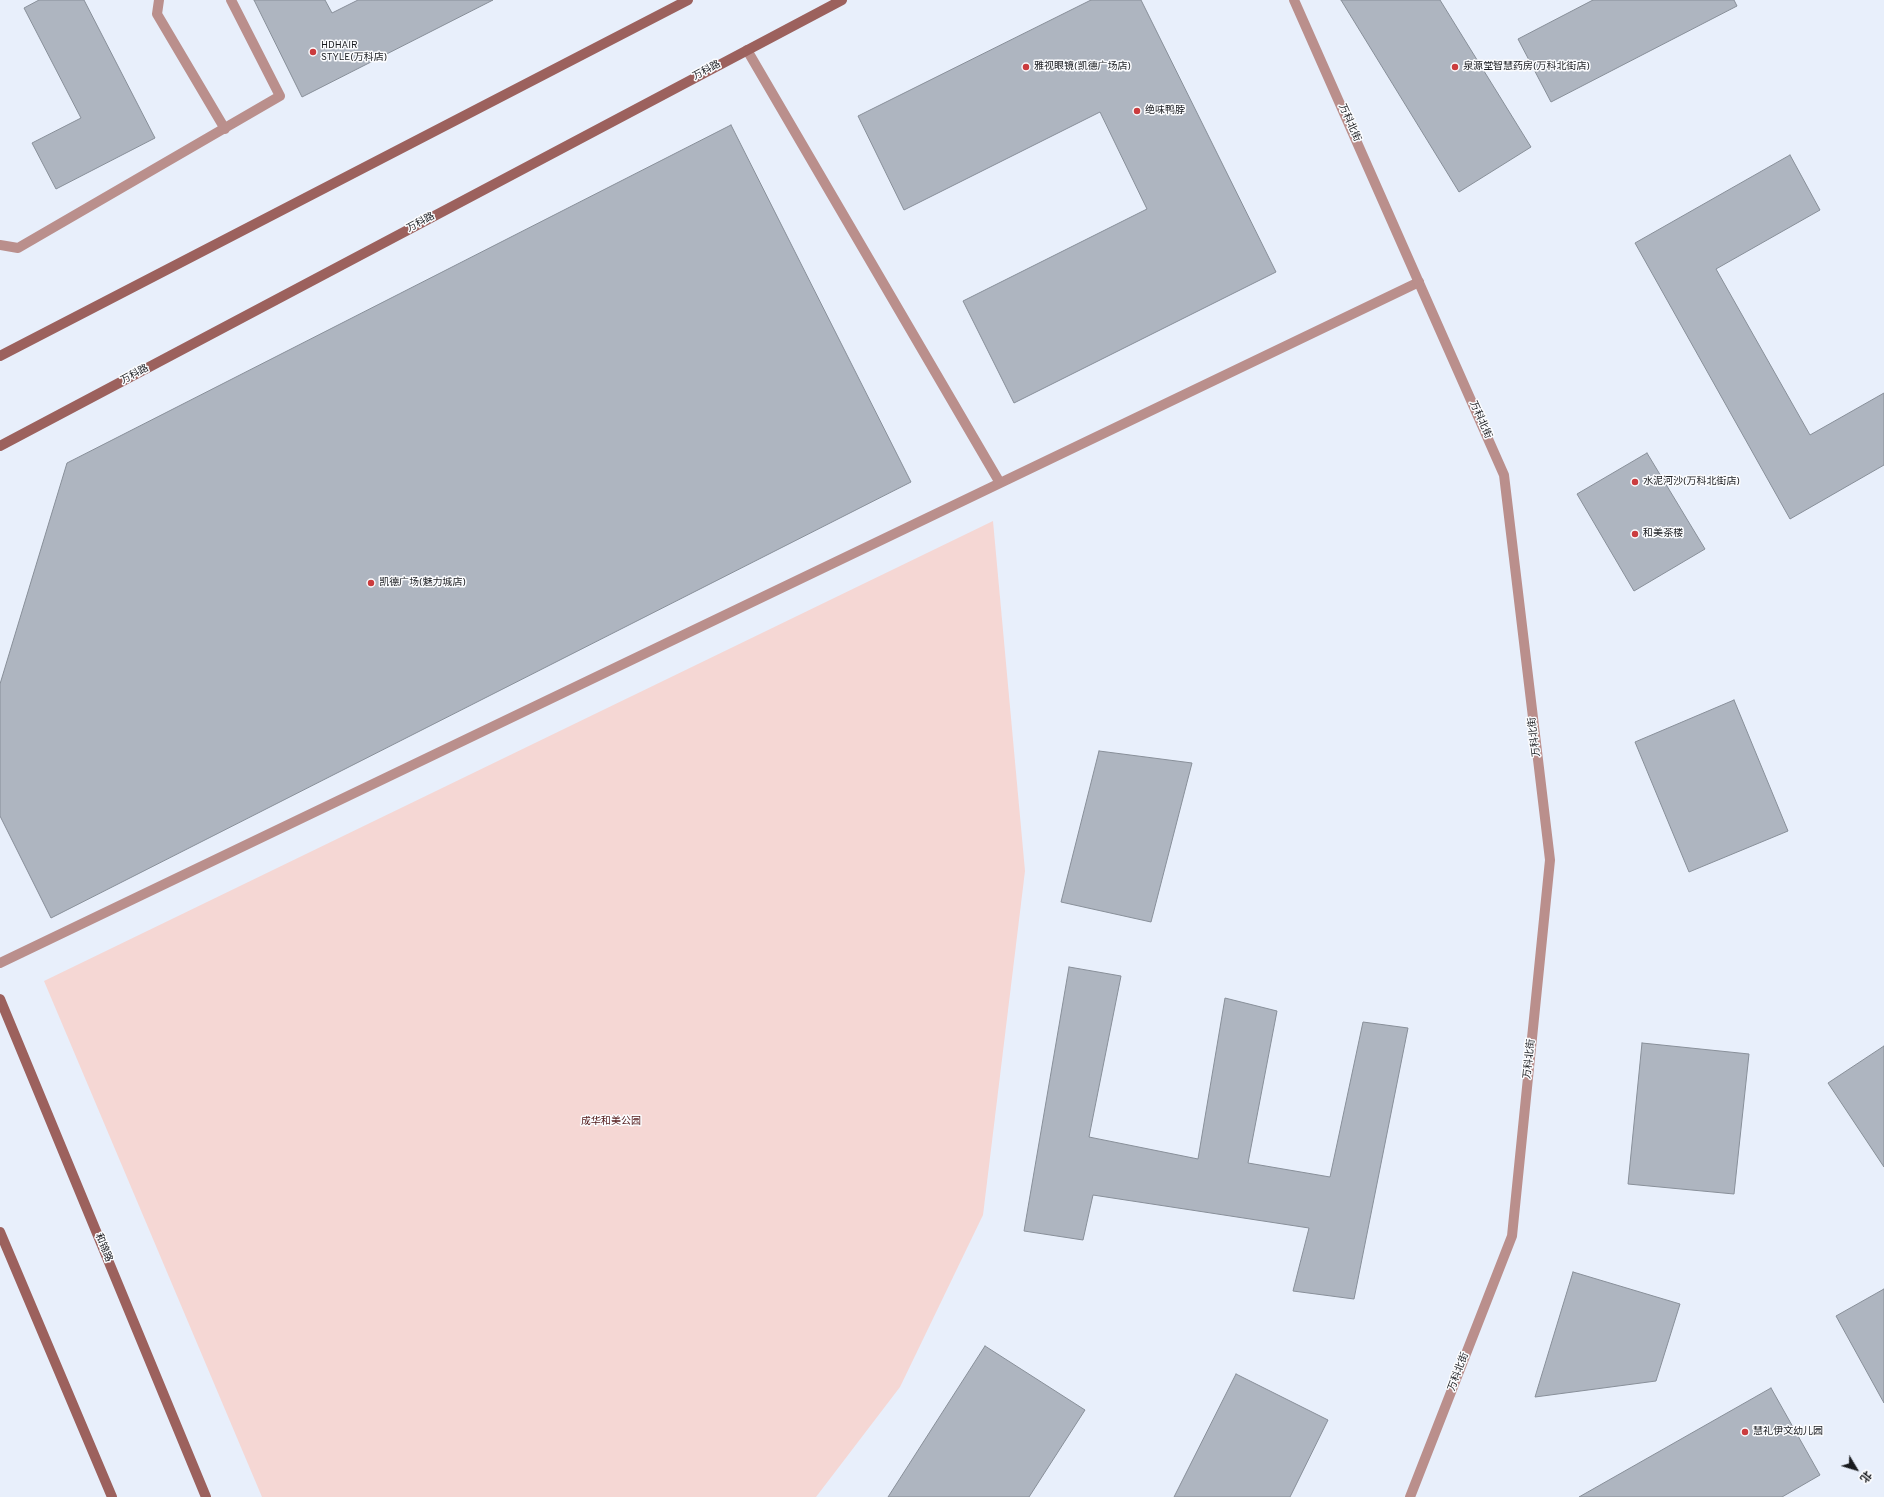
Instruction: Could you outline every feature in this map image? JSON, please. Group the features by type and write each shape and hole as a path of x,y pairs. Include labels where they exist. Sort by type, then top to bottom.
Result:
{"main road":[{"path":"0,356 688,0"},
{"name":"万科路","path":"0,446 842,0"},
{"name":"和锦路","path":"0,999 206,1497"},
{"path":"0,1232 112,1497"}],"street":[{"path":"159,0 157,14 225,129"},
{"path":"0,245 18,248 280,96 231,0"},
{"name":"万科北街","path":"1294,0 1504,475 1550,860 1512,1236 1410,1497"},
{"path":"747,50 1000,483"},
{"path":"0,963 1419,282"}],"green space":[{"name":"成华和美公园","path":"993,521 1025,871 983,1215 900,1387 816,1497 262,1497 44,981"}],"building":[{"path":"39,0 84,0 155,138 56,189 32,143 81,118 24,8"},
{"path":"254,0 325,0 332,13 358,0 493,0 302,97"},
{"path":"1091,0 1141,0 1276,272 1014,403 963,301 1147,209 1100,112 904,210 858,116"},
{"path":"1341,0 1440,0 1531,147 1459,192"},
{"path":"1593,0 1734,0 1737,6 1551,102 1518,39"},
{"name":"凯德广场(魅力城店)","path":"731,125 911,482 51,918 0,816 0,684 67,463"},
{"path":"1790,155 1820,210 1716,269 1810,435 1884,393 1884,465 1790,519 1635,243"},
{"path":"1647,453 1705,549 1634,591 1577,494"},
{"path":"1734,700 1788,831 1689,872 1635,742"},
{"path":"1099,751 1192,763 1151,922 1061,902"},
{"path":"1069,967 1121,976 1089,1137 1198,1159 1225,998 1277,1011 1248,1163 1330,1177 1363,1022 1408,1028 1354,1299 1293,1291 1309,1228 1093,1195 1083,1240 1024,1231"},
{"path":"1642,1043 1749,1054 1734,1194 1628,1184"},
{"path":"1884,1046 1884,1167 1828,1083"},
{"path":"1573,1272 1680,1304 1656,1381 1535,1397"},
{"path":"1884,1289 1884,1403 1836,1316"},
{"path":"985,1346 1085,1410 1029,1497 888,1497"},
{"path":"1236,1374 1328,1420 1290,1497 1174,1497"},
{"name":"慧礼伊文幼儿园","path":"1771,1388 1820,1475 1782,1497 1579,1497"}],"place":[{"name":"HDHAIR STYLE(万科店)","path":"313,52"},
{"name":"雅视眼镜(凯德广场店)","path":"1026,67"},
{"name":"泉源堂智慧药房(万科北街店)","path":"1455,67"},
{"name":"绝味鸭脖","path":"1137,111"},
{"name":"水泥河沙(万科北街店)","path":"1635,482"},
{"name":"和美茶楼","path":"1635,534"},
{"name":"凯德广场(魅力城店)","path":"371,583"},
{"name":"慧礼伊文幼儿园","path":"1745,1432"}]}
